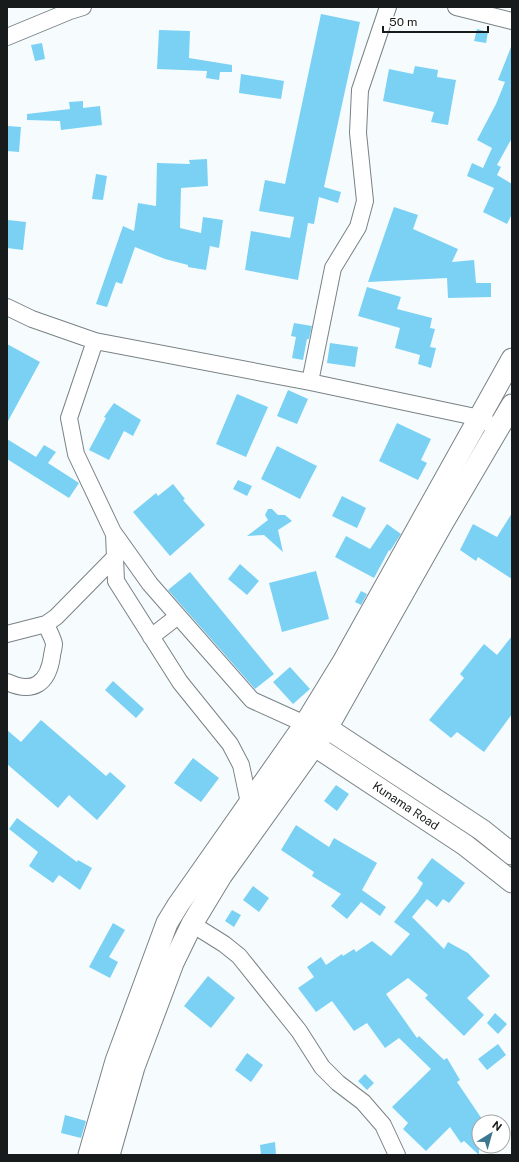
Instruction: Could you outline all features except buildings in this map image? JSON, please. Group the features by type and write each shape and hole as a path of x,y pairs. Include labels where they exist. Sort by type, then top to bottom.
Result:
{"main road":[{"path":"89,1155 116,1061 167,923 178,905 305,724 350,650 512,358"},
{"path":"109,1155 134,1067 174,963 192,924 221,876 327,728 442,524 500,428 512,405"},
{"name":"Kunama Road","path":"305,724 327,728 482,830 512,854"},
{"name":"Kunama Road","path":"293,741 315,746 465,845 512,882"}],"street":[{"path":"7,37 83,7"},
{"path":"310,382 333,268 358,227 365,201 358,133 360,90 388,7"},
{"path":"456,7 512,21"},
{"path":"7,307 32,319 95,341 310,382 480,418 500,428"},
{"path":"95,341 69,418 76,454 114,532 137,567 252,700 305,724"},
{"path":"114,532 116,581 180,682 230,744 241,765 249,803"},
{"path":"7,634 46,624 56,617 115,557"},
{"path":"151,637 178,616"},
{"path":"7,682 20,688 32,687 45,679 51,662 54,644 46,624"},
{"path":"192,924 224,944 239,956 299,1031 322,1067 338,1083 363,1102 383,1125 397,1155"}]}
